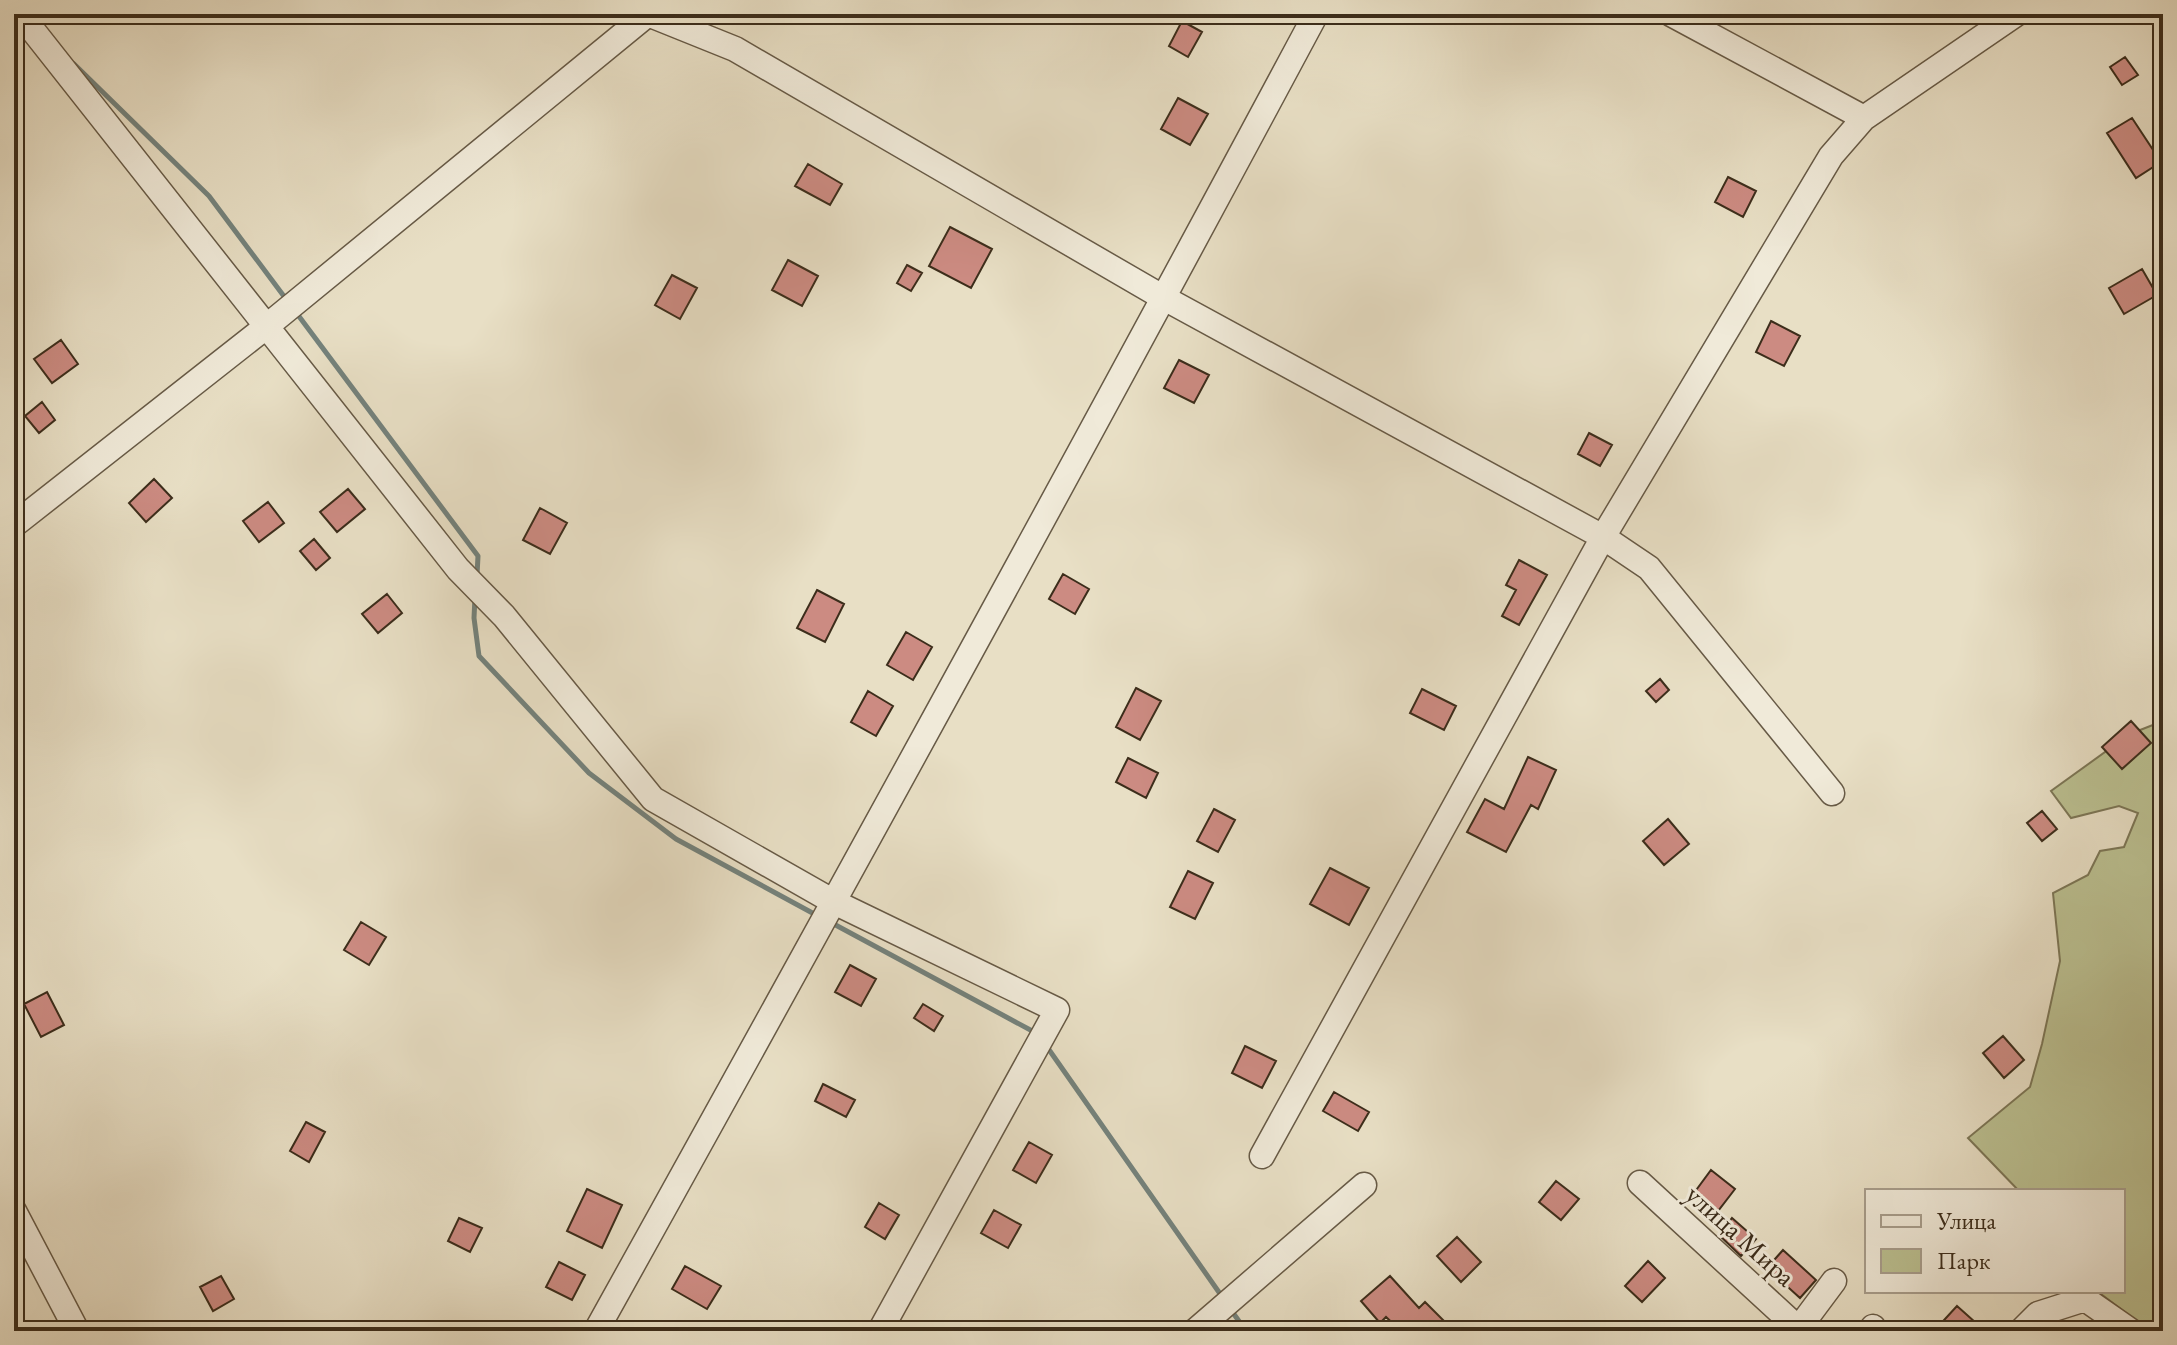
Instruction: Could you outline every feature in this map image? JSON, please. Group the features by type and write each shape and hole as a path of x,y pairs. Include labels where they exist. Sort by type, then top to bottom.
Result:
{"street":[{"path":"20,14 458,569 504,616 653,799 834,902 1057,1010 880,1331"},
{"path":"14,525 267,326 648,14 735,49 1164,298 1603,537 1649,568 1832,793"},
{"path":"596,1331 834,902 1316,14"},
{"path":"1671,14 1864,118"},
{"path":"1262,1156 1603,537 1831,156 1864,118 2016,14"},
{"name":"улица Мира","path":"1640,1183 1800,1330"},
{"path":"1195,1331 1364,1185"},
{"path":"14,1211 77,1331"},
{"path":"1800,1330 1834,1281"},
{"path":"2021,1331 2038,1314 2085,1299 2131,1331"}],"green space":[{"path":"2163,721 2163,1331 2150,1331 2100,1293 2125,1293 2125,1189 2017,1189 1968,1138 2030,1087 2060,961 2053,893 2088,875 2100,851 2124,847 2138,813 2119,806 2071,818 2051,791 2130,734"}],"building":[{"path":"1182,21 1202,32 1188,57 1169,46"},
{"path":"2125,57 2138,75 2122,85 2110,67"},
{"path":"1178,98 1208,114 1190,145 1161,129"},
{"path":"2132,118 2161,162 2136,178 2107,133"},
{"path":"808,164 842,184 830,205 795,186"},
{"path":"1728,177 1756,191 1743,217 1715,202"},
{"path":"950,227 992,249 971,288 929,266"},
{"path":"788,260 818,276 802,306 772,290"},
{"path":"907,265 922,273 911,291 897,283"},
{"path":"2142,269 2157,295 2124,314 2109,288"},
{"path":"672,275 697,288 680,319 655,305"},
{"path":"1771,321 1800,336 1784,366 1756,352"},
{"path":"61,340 78,364 52,383 34,359"},
{"path":"1179,360 1209,375 1194,403 1164,388"},
{"path":"42,402 55,420 39,433 25,416"},
{"path":"1589,433 1612,445 1600,466 1578,454"},
{"path":"154,479 172,498 146,522 129,503"},
{"path":"348,489 365,509 337,532 320,512"},
{"path":"268,502 284,523 259,542 243,521"},
{"path":"540,508 567,523 550,554 523,540"},
{"path":"314,539 330,558 316,570 300,551"},
{"path":"1519,560 1547,575 1519,625 1502,616 1516,590 1506,585"},
{"path":"1063,574 1089,589 1075,614 1049,599"},
{"path":"817,590 844,604 825,642 797,628"},
{"path":"387,594 402,613 378,633 362,614"},
{"path":"906,632 932,647 913,680 887,665"},
{"path":"1660,679 1669,690 1656,702 1646,691"},
{"path":"1136,688 1161,701 1140,740 1116,727"},
{"path":"1422,689 1456,706 1444,730 1410,713"},
{"path":"868,691 893,706 876,736 851,722"},
{"path":"2131,721 2151,743 2122,769 2102,747"},
{"path":"1528,757 1556,770 1538,809 1531,805 1506,852 1467,832 1485,799 1504,809"},
{"path":"1128,758 1158,773 1146,798 1116,782"},
{"path":"1214,809 1235,820 1218,852 1197,841"},
{"path":"2042,811 2057,829 2042,841 2027,823"},
{"path":"1668,819 1689,844 1664,865 1643,841"},
{"path":"1330,868 1369,888 1349,925 1310,904"},
{"path":"1188,871 1213,883 1195,919 1170,907"},
{"path":"361,922 386,937 369,965 344,950"},
{"path":"850,965 876,979 861,1006 835,992"},
{"path":"47,992 64,1025 41,1037 24,1004"},
{"path":"923,1004 943,1016 934,1031 914,1018"},
{"path":"2003,1036 2024,1060 2004,1078 1983,1053"},
{"path":"1245,1046 1276,1061 1262,1088 1232,1073"},
{"path":"823,1084 855,1100 846,1117 815,1101"},
{"path":"1334,1092 1369,1112 1358,1131 1323,1111"},
{"path":"306,1122 325,1132 309,1162 290,1151"},
{"path":"1029,1142 1052,1155 1036,1183 1013,1170"},
{"path":"1711,1170 1735,1189 1718,1211 1694,1193"},
{"path":"1556,1181 1579,1199 1561,1220 1539,1202"},
{"path":"587,1189 622,1205 602,1248 567,1231"},
{"path":"879,1203 899,1215 885,1239 865,1227"},
{"path":"994,1210 1021,1225 1008,1248 981,1233"},
{"path":"459,1218 482,1228 470,1252 448,1241"},
{"path":"1732,1218 1756,1239 1741,1256 1719,1235"},
{"path":"1457,1237 1481,1262 1461,1282 1437,1256"},
{"path":"1783,1250 1816,1280 1800,1298 1767,1268"},
{"path":"1648,1261 1665,1278 1642,1302 1625,1286"},
{"path":"559,1262 585,1275 572,1300 546,1287"},
{"path":"685,1266 721,1286 707,1309 672,1289"},
{"path":"221,1276 234,1299 213,1311 200,1287"},
{"path":"1390,1276 1419,1308 1425,1302 1454,1331 1401,1331 1386,1317 1380,1323 1361,1301"},
{"path":"1957,1306 1985,1331 1934,1331"}],"waterway":[{"path":"74,64 209,196 286,299"},
{"path":"295,311 478,556 477,575"},
{"path":"475,597 474,618 479,656 589,773 676,839 818,916"},
{"path":"830,922 1036,1033"},
{"path":"1045,1044 1223,1298"},
{"path":"1231,1310 1246,1331"}]}
